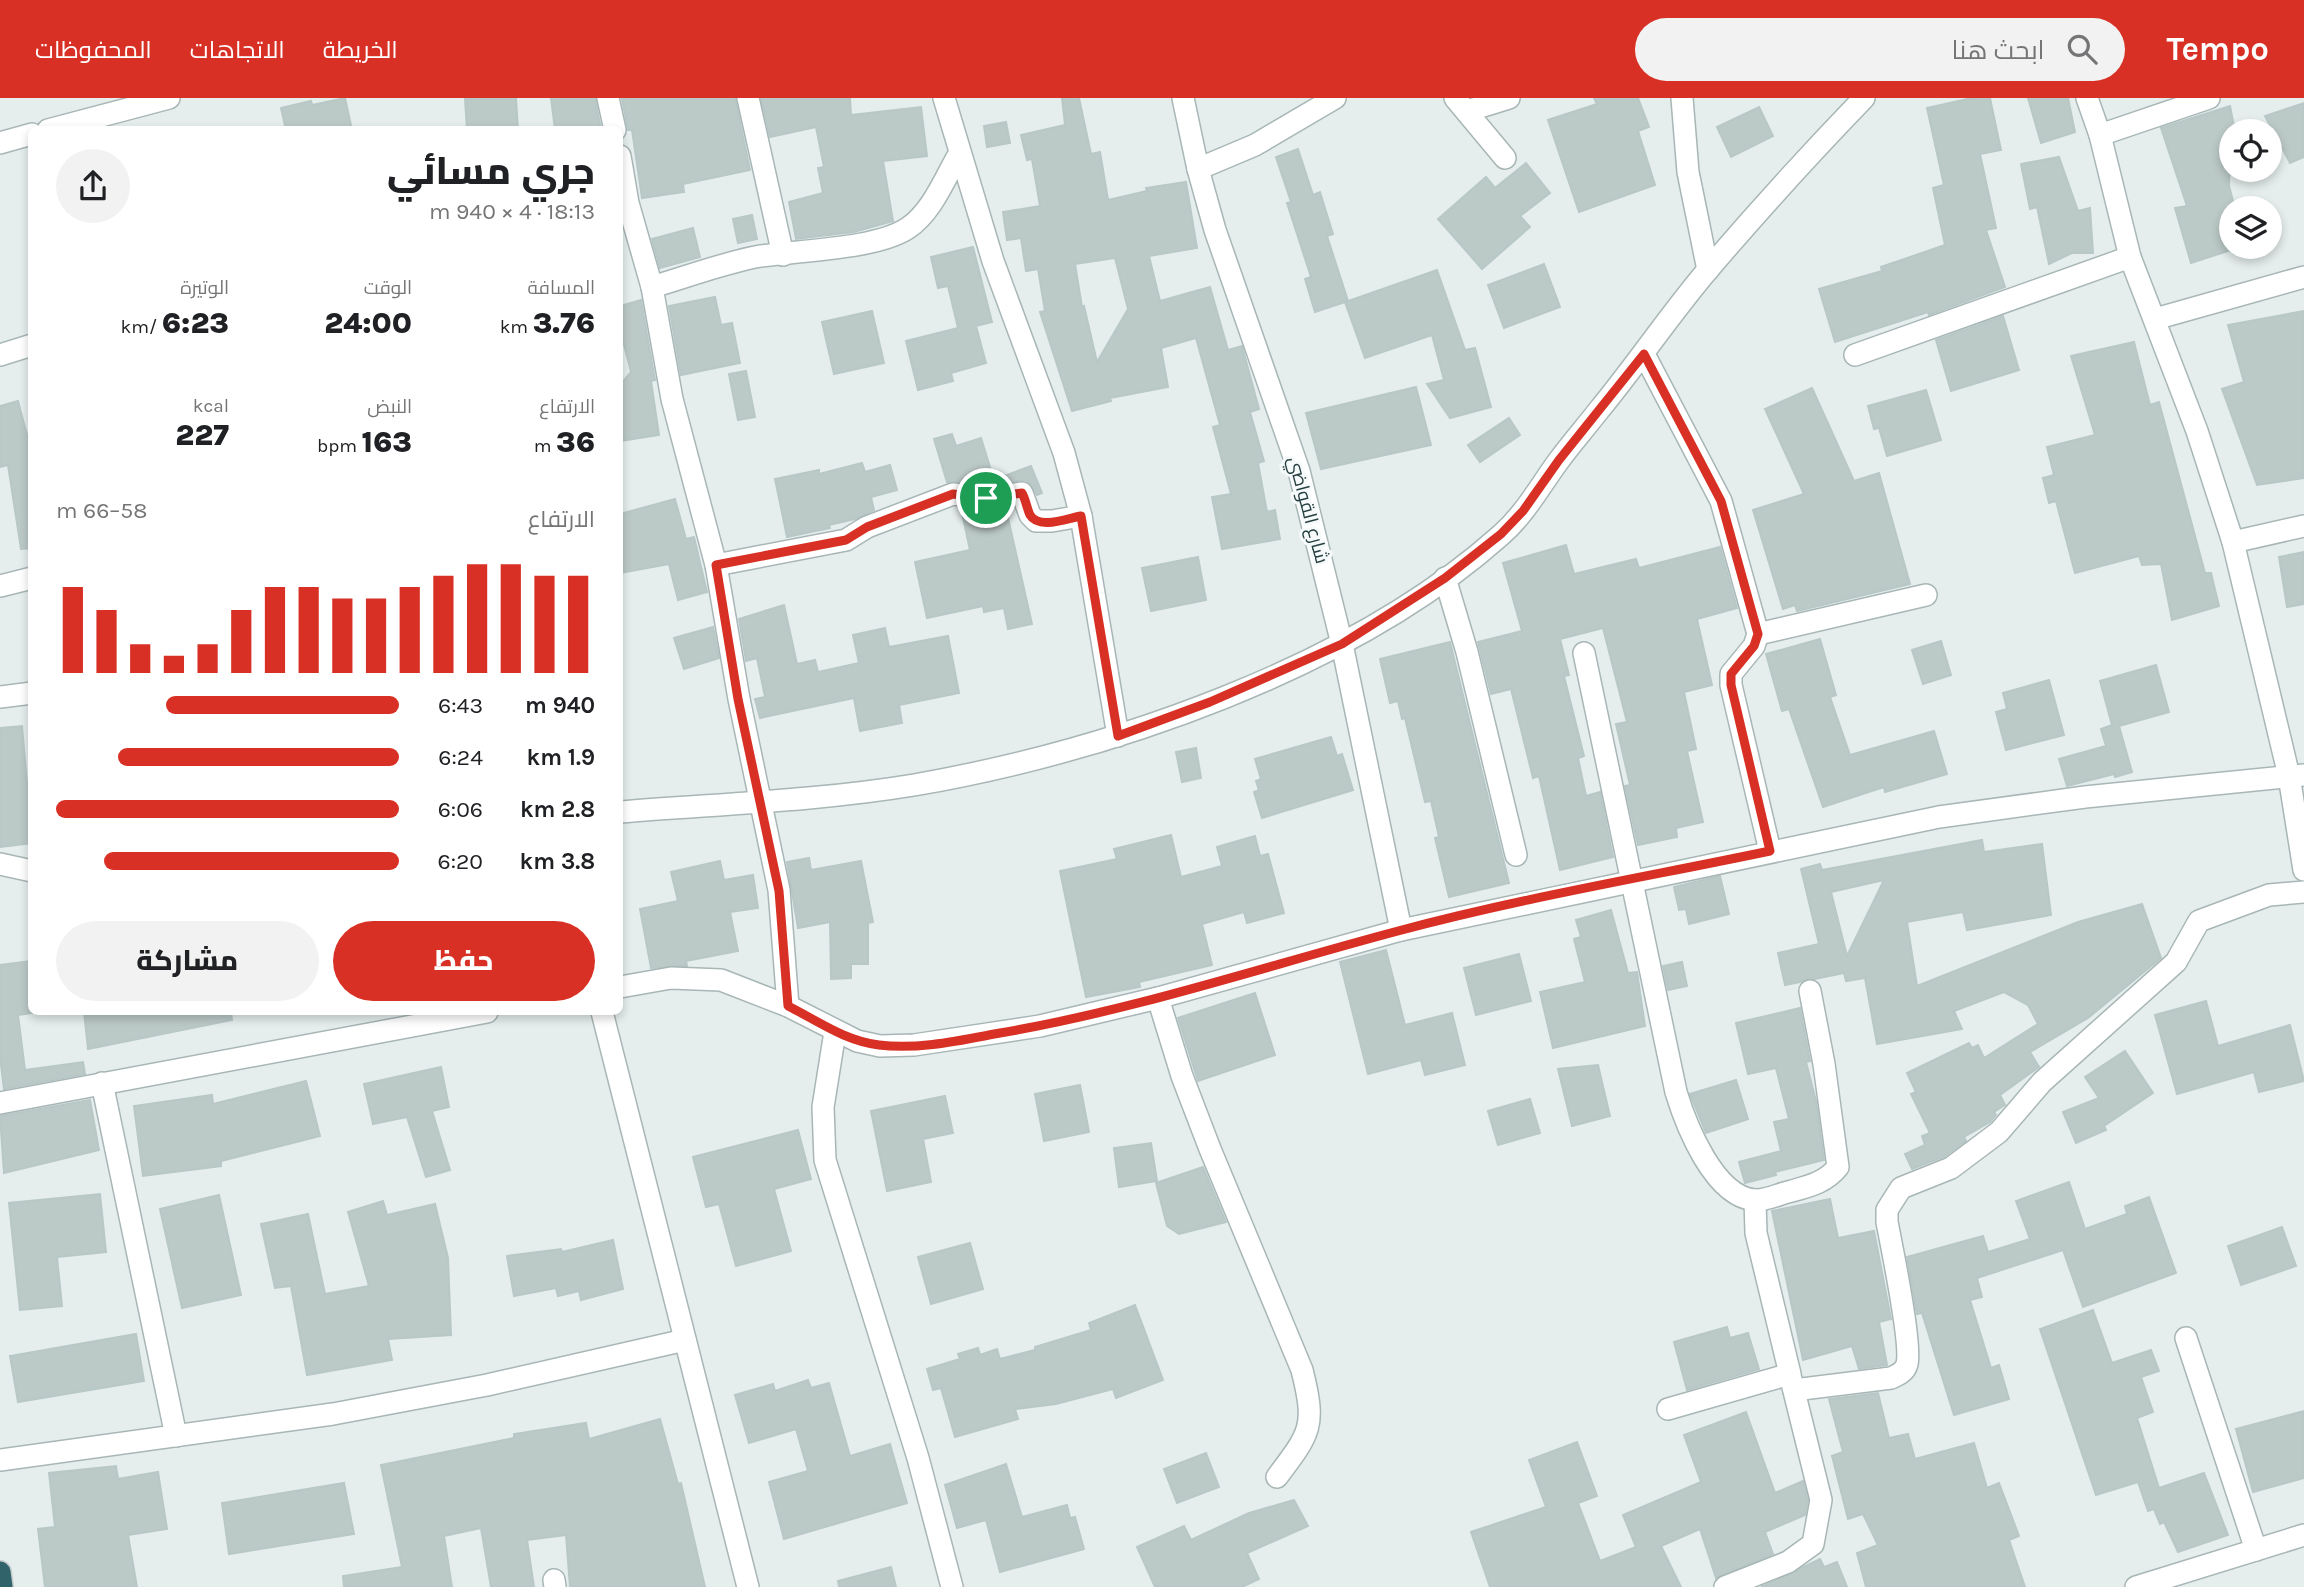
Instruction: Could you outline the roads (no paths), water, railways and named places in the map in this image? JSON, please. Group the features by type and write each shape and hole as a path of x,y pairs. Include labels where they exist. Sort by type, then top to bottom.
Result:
{"highway":[{"path":"0,1572 2,1587"}],"street":[{"path":"63,126 169,98"},
{"path":"608,98 614,126"},
{"path":"748,98 783,255"},
{"path":"944,98 993,261 1049,405 1081,516 1118,736"},
{"name":"شارع القواضي","path":"1184,98 1198,169 1215,230 1299,471 1342,644 1401,930"},
{"path":"1198,169 1264,140 1335,98"},
{"path":"1461,104 1509,98"},
{"path":"1682,98 1688,172 1708,270"},
{"path":"623,812 819,797 911,785 997,769 1118,736 1210,702 1342,644 1445,578 1501,534 1523,511 1559,460 1708,270 1805,159 1864,98"},
{"path":"2087,98 2100,135 2130,257 2155,318 2233,542 2297,776 2304,870"},
{"path":"2100,135 2209,98"},
{"path":"1461,104 1505,158"},
{"path":"0,144 28,135"},
{"path":"652,287 755,257 869,241 909,228 928,208 959,153"},
{"path":"624,204 652,287 672,399 716,565 758,800 779,891 788,1006"},
{"path":"1855,355 2130,257"},
{"path":"2155,318 2304,277"},
{"path":"0,355 28,346"},
{"path":"1644,354 1718,493 1758,634 1754,646 1731,674 1731,685 1770,851"},
{"path":"716,565 846,540 867,527 953,494 986,498 1022,493 1030,515 1036,521 1081,516"},
{"path":"2233,542 2304,526"},
{"path":"1445,578 1467,652 1516,855"},
{"path":"0,586 28,579"},
{"path":"1758,634 1926,595"},
{"path":"1584,653 1666,1050 1684,1118 1718,1176 1733,1190 1755,1200 1813,1185 1829,1178 1838,1167 1824,1064 1810,991"},
{"path":"0,697 28,694"},
{"path":"623,987 695,977 745,987 788,1006 835,1032 880,1045 914,1045 1040,1026 1158,998 1401,930 1939,817 2085,797 2297,776"},
{"path":"0,864 28,870"},
{"path":"1668,1409 1792,1382 1891,1378 1903,1372 1908,1363 1887,1222 1887,1210 1901,1188 1951,1168 1999,1132 2042,1082 2176,962 2199,921 2269,895 2304,892"},
{"path":"1158,998 1187,1088 1281,1314 1308,1395 1311,1408 1302,1444 1277,1477"},
{"path":"0,1103 471,1015"},
{"path":"603,1015 748,1587"},
{"path":"835,1032 823,1107 825,1160 918,1458 953,1587"},
{"path":"102,1083 176,1436"},
{"path":"1725,1587 1788,1562 1813,1544 1821,1514 1821,1500 1756,1233 1755,1200"},
{"path":"2186,1338 2256,1550"},
{"path":"0,1460 413,1400 685,1340"},
{"path":"2136,1587 2304,1535"}]}
